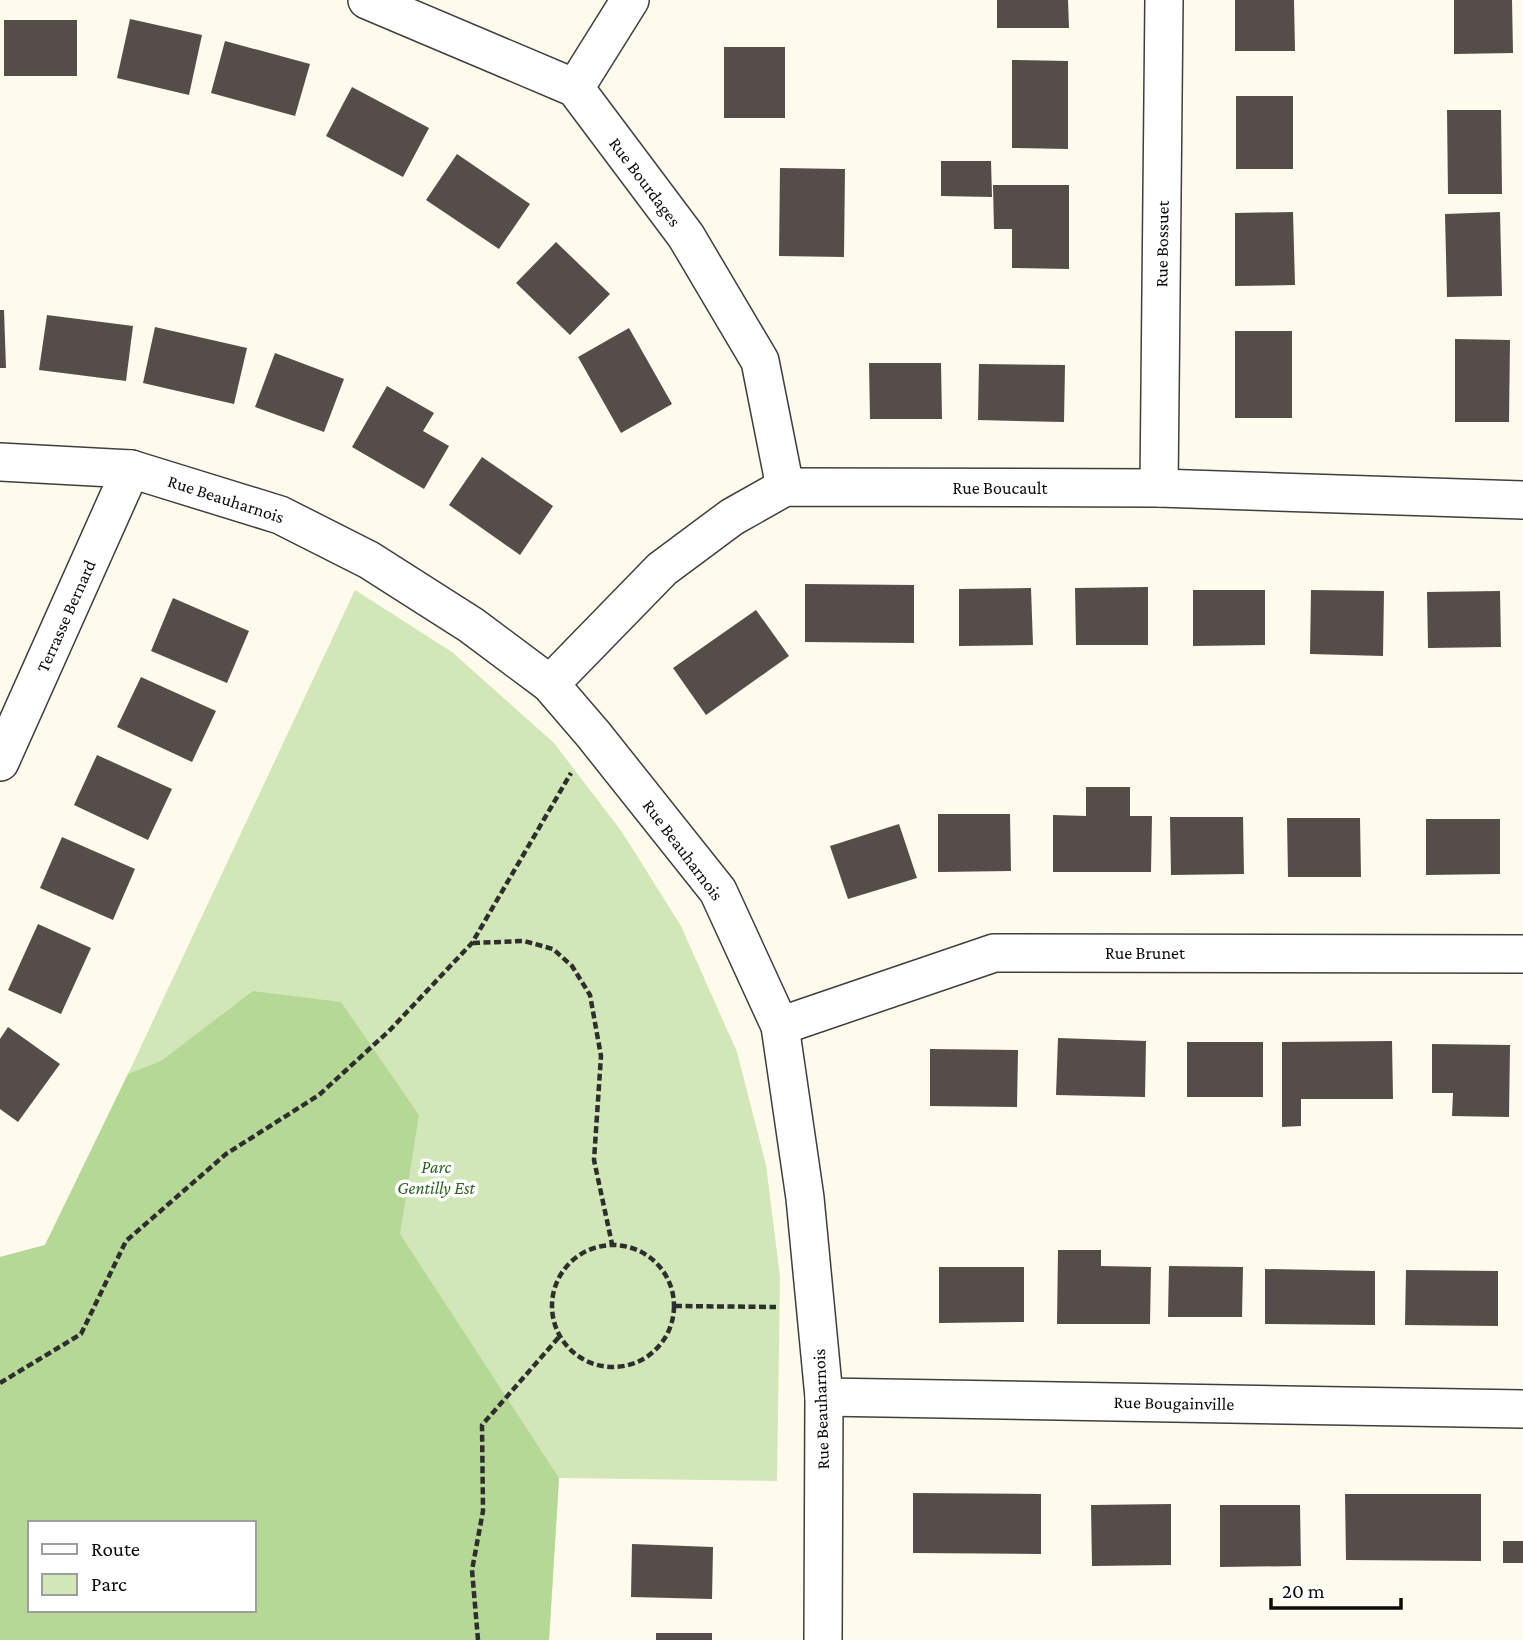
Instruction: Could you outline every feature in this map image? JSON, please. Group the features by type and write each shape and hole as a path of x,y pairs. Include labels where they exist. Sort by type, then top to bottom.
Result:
{"street":[{"path":"367,0 575,88 630,0"},
{"name":"Rue Bossuet","path":"1159,488 1164,0"},
{"name":"Rue Bourdages","path":"575,88 686,236 760,361 785,487"},
{"name":"Rue Beauharnois","path":"0,462 131,469 280,515 369,559 471,625 551,684 719,891 780,1026 805,1198 824,1397 823,1640"},
{"name":"Terrasse Bernard","path":"0,762 131,469"},
{"name":"Rue Boucault","path":"551,684 662,569 732,517 785,487 1159,488 1523,500"},
{"name":"Rue Brunet","path":"780,1026 993,953 1523,954"},
{"name":"Rue Bougainville","path":"824,1397 1523,1409"}],"path":[{"path":"0,1383 81,1334 125,1241 226,1154 319,1095 390,1030 472,943 593,734"},
{"path":"472,943 524,941 553,949 572,966 590,995 601,1056 594,1160 612,1244"},
{"path":"612,1244 631,1247 648,1255 663,1269 672,1286 675,1306 673,1325 664,1342 649,1356 632,1365 613,1368 592,1364 573,1354 559,1337 552,1317 552,1296 559,1276 572,1259 590,1248 612,1244"},
{"path":"675,1306 816,1308"},
{"path":"478,1640 472,1570 483,1511 482,1425 559,1337"}],"green space":[{"name":"Parc Gentilly Est","path":"355,590 452,652 554,743 622,832 681,926 737,1052 766,1165 780,1277 777,1481 559,1478 549,1640 0,1640 0,1257 45,1245"},
{"path":"253,991 341,1002 419,1115 400,1234 559,1478 549,1640 0,1640 0,1257 45,1245 128,1074 161,1061"}],"building":[{"path":"997,0 1068,0 1069,28 997,28"},
{"path":"1235,0 1294,0 1295,51 1235,51"},
{"path":"1454,0 1512,0 1513,53 1454,54"},
{"path":"130,19 202,35 189,95 117,78"},
{"path":"4,20 77,20 77,76 4,76"},
{"path":"225,41 310,64 295,116 211,93"},
{"path":"724,47 785,47 785,118 724,118"},
{"path":"1012,60 1068,61 1068,149 1012,148"},
{"path":"352,87 429,128 403,177 326,136"},
{"path":"1236,96 1293,96 1293,169 1236,169"},
{"path":"1447,110 1501,110 1502,194 1448,194"},
{"path":"457,154 530,204 499,249 426,200"},
{"path":"941,161 991,161 992,197 941,196"},
{"path":"780,168 845,169 844,257 779,256"},
{"path":"993,185 1069,185 1069,269 1012,268 1012,229 994,229"},
{"path":"1293,212 1295,285 1235,286 1235,213"},
{"path":"1500,212 1502,296 1447,297 1445,214"},
{"path":"556,242 610,294 570,335 516,283"},
{"path":"0,310 4,310 6,368 0,368"},
{"path":"47,315 133,326 126,381 39,370"},
{"path":"155,327 247,348 234,404 143,383"},
{"path":"629,328 672,404 621,433 578,357"},
{"path":"1235,331 1292,331 1292,418 1235,418"},
{"path":"1455,339 1510,340 1509,422 1455,422"},
{"path":"275,353 344,379 324,432 255,407"},
{"path":"869,363 941,363 942,419 870,419"},
{"path":"979,364 1065,365 1064,422 978,420"},
{"path":"387,386 434,413 423,431 449,446 424,489 352,447"},
{"path":"482,457 553,506 520,555 449,505"},
{"path":"805,584 914,585 914,643 805,642"},
{"path":"1148,587 1148,645 1076,645 1075,588"},
{"path":"1031,588 1033,645 959,646 959,589"},
{"path":"1193,590 1265,590 1265,645 1193,646"},
{"path":"1311,590 1384,591 1383,656 1310,654"},
{"path":"1500,591 1501,647 1428,648 1427,592"},
{"path":"173,598 249,631 227,683 151,651"},
{"path":"756,610 789,656 706,715 673,668"},
{"path":"141,677 216,711 192,762 117,727"},
{"path":"97,755 172,789 148,840 74,805"},
{"path":"1086,787 1130,787 1130,816 1152,816 1151,872 1053,872 1053,815 1086,816"},
{"path":"938,814 1010,814 1011,871 938,872"},
{"path":"1170,817 1243,817 1244,874 1171,875"},
{"path":"1287,818 1360,818 1361,877 1288,877"},
{"path":"1426,819 1500,819 1500,874 1426,875"},
{"path":"899,824 917,878 848,899 830,846"},
{"path":"62,837 135,869 113,920 40,888"},
{"path":"38,924 91,948 61,1014 8,990"},
{"path":"8,1027 60,1064 18,1122 0,1109 0,1039"},
{"path":"1058,1038 1146,1041 1145,1097 1056,1095"},
{"path":"1392,1041 1393,1099 1301,1099 1301,1126 1282,1127 1282,1042"},
{"path":"1187,1042 1263,1042 1263,1097 1187,1097"},
{"path":"1432,1044 1510,1045 1509,1117 1452,1116 1453,1093 1432,1093"},
{"path":"930,1049 1018,1050 1017,1107 930,1106"},
{"path":"1058,1250 1101,1250 1101,1266 1151,1267 1150,1324 1057,1324"},
{"path":"1169,1266 1243,1267 1242,1317 1168,1317"},
{"path":"939,1267 1024,1267 1024,1322 939,1323"},
{"path":"1265,1269 1375,1271 1375,1325 1265,1324"},
{"path":"1406,1270 1498,1271 1498,1326 1405,1325"},
{"path":"913,1493 1041,1494 1041,1554 913,1553"},
{"path":"1345,1494 1481,1494 1481,1561 1346,1560"},
{"path":"1171,1504 1171,1565 1092,1566 1091,1505"},
{"path":"1220,1505 1300,1505 1301,1566 1220,1567"},
{"path":"1503,1541 1523,1541 1523,1563 1503,1563"},
{"path":"632,1544 713,1547 712,1599 631,1597"},
{"path":"656,1633 712,1633 712,1640 656,1640"}]}
